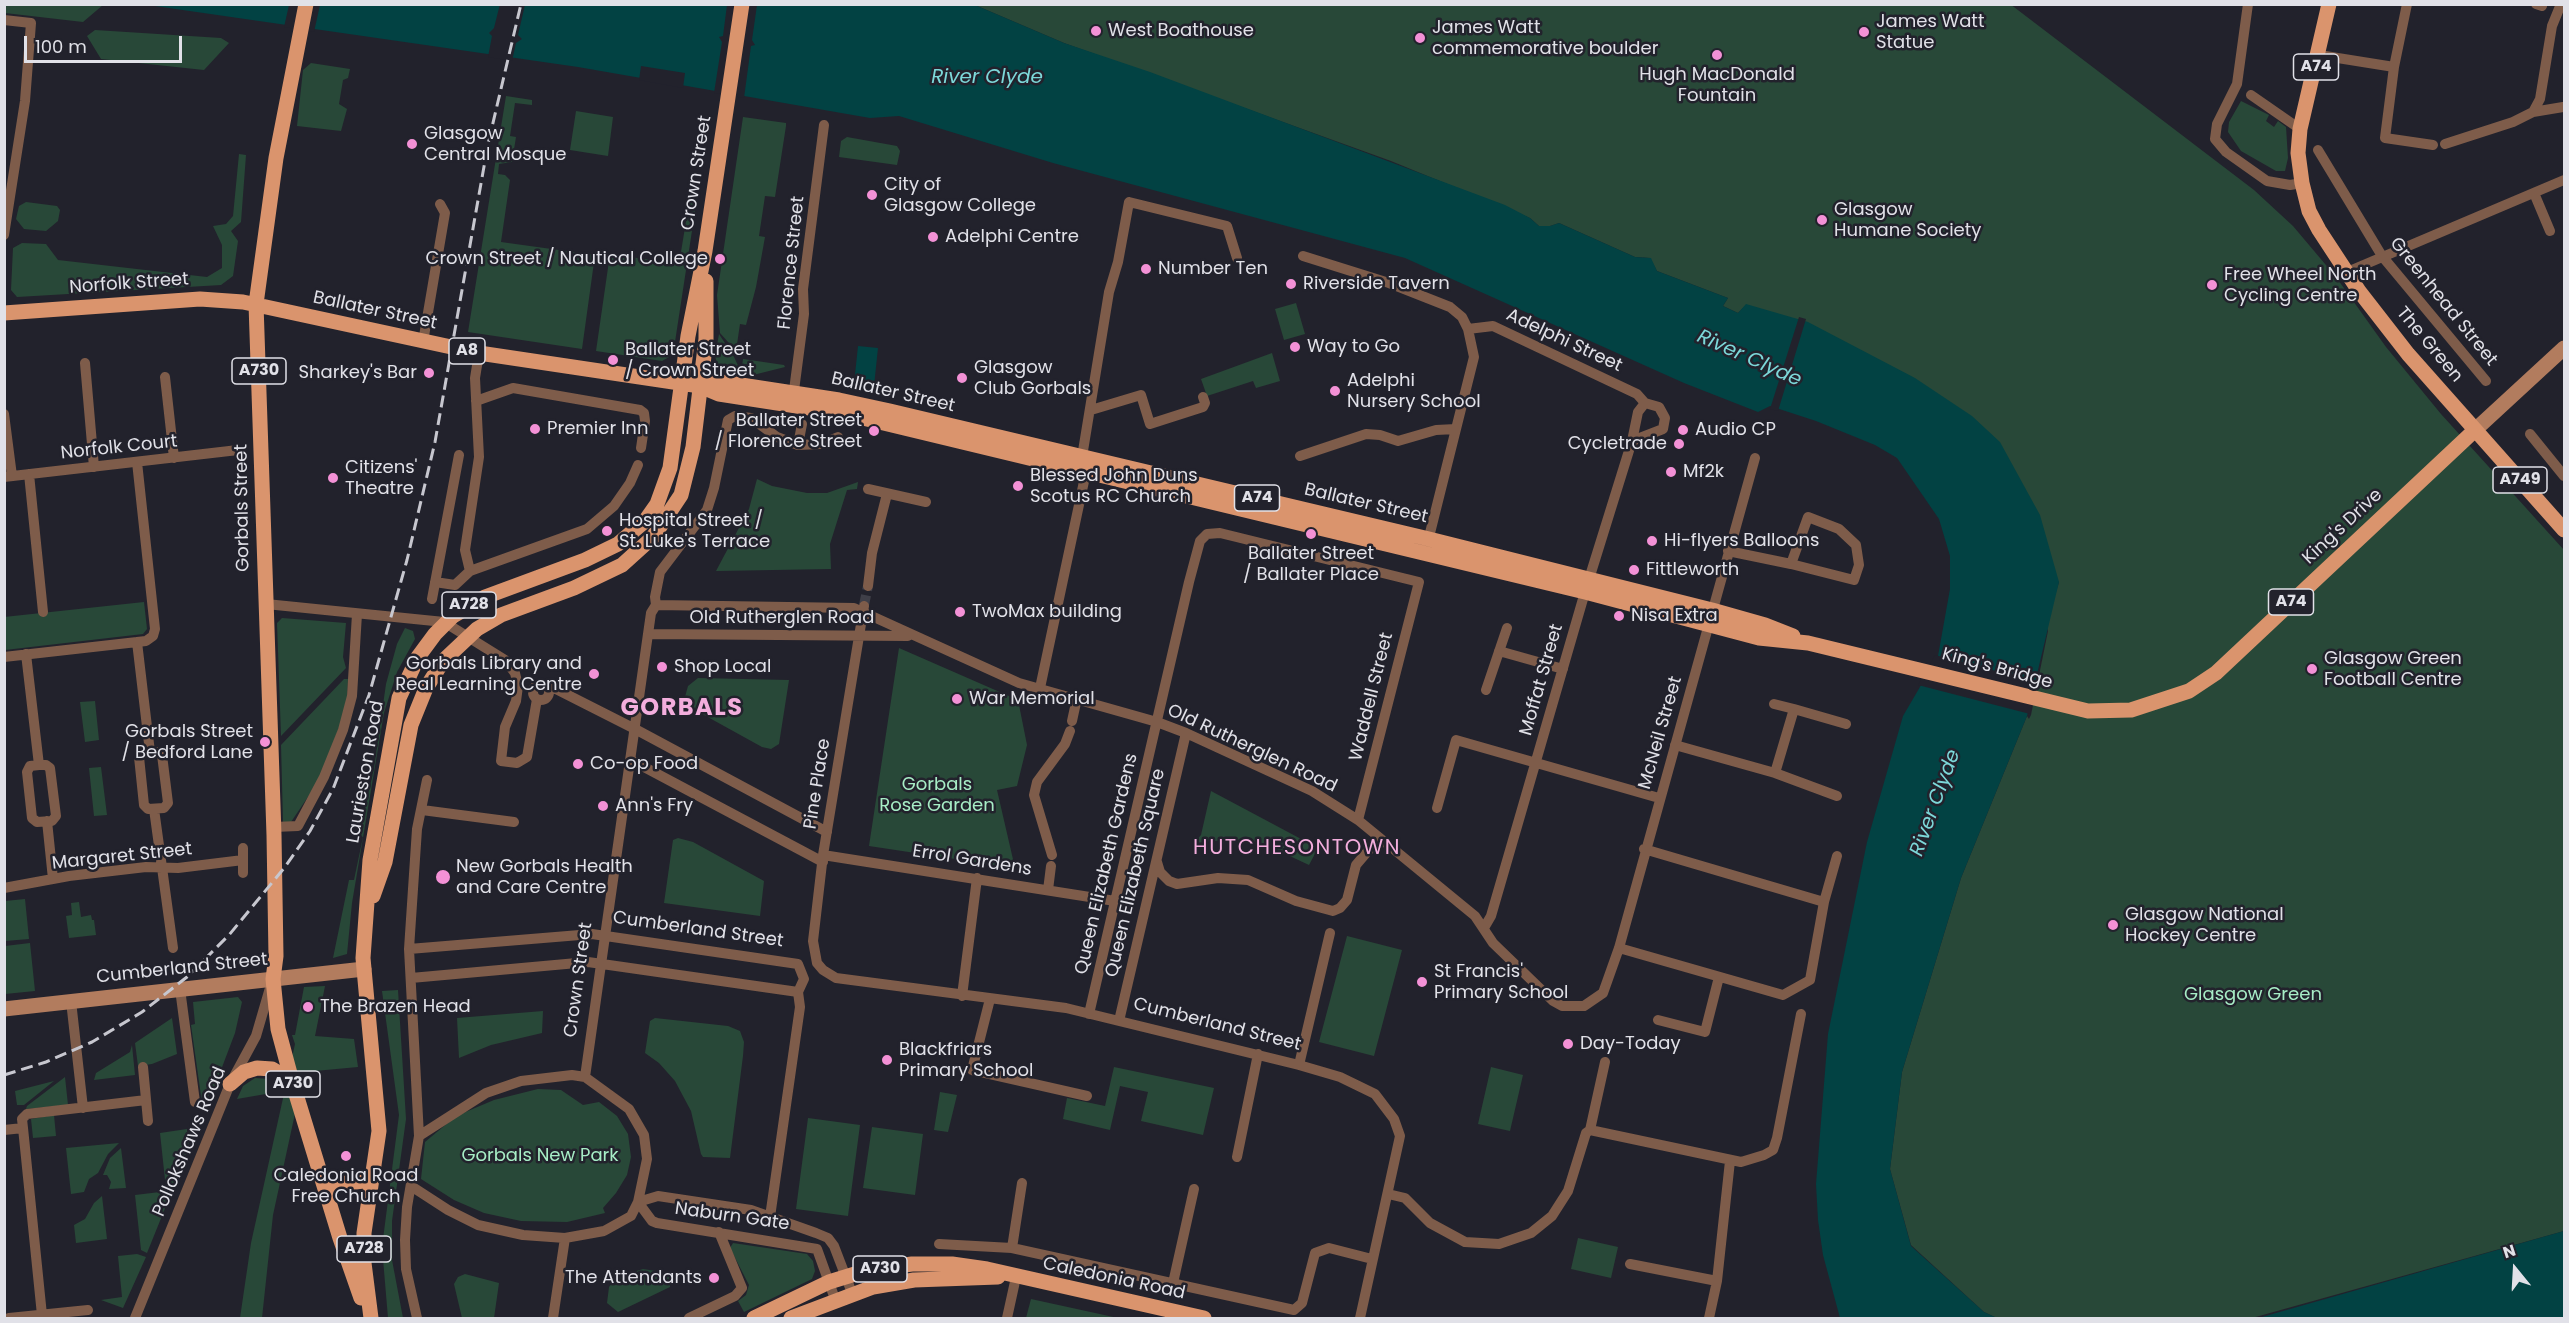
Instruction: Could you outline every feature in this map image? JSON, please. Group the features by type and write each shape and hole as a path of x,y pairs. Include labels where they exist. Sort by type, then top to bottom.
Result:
{"main road":[{"name":"Gorbals Street","path":"273,979 276,956 274,827 256,304 276,158 306,4"},
{"name":"Crown Street","path":"681,384 705,251 742,4"},
{"name":"A74","path":"2300,129 2329,4"},
{"name":"The Green","path":"2300,129 2298,153 2302,183 2310,211 2319,230 2408,354 2565,530"},
{"name":"Crown Street","path":"700,386 706,339 705,251"},
{"name":"Norfolk Street","path":"4,313 200,299 256,304"},
{"name":"Ballater Street","path":"256,304 479,353 700,386 719,394 838,399 1082,457 1325,522"},
{"name":"Laurieston Road","path":"370,1318 363,1252 379,1131 378,1094 364,969 370,860 396,710 409,672 444,622 485,597 602,553 618,544 645,521 662,493 670,468 681,384"},
{"name":"Laurieston Road","path":"367,916 385,862 406,742 417,705 443,661 466,638 501,615 605,575 639,551 653,537 674,507 685,485 693,447 700,386"},
{"name":"Ballater Street","path":"794,398 1086,472 1325,522 1427,546 1710,618 1759,638 1808,643 1909,666"},
{"name":"King's Drive","path":"2076,709 2131,710 2189,691 2216,673 2475,430"},
{"name":"King's Bridge","path":"1909,666 2076,709"},
{"name":"A730","path":"273,979 278,1029 292,1081 324,1186 370,1318"},
{"path":"230,1084 244,1072 257,1068 272,1070 292,1081"},
{"path":"324,1186 371,1180"},
{"name":"Caledonia Road","path":"754,1318 829,1282 847,1276 912,1264 952,1264 987,1269 1204,1318"},
{"name":"Caledonia Road","path":"791,1318 852,1293 914,1280 1016,1277"}],"street":[{"path":"2248,4 2237,84 2217,124 2215,139 2226,152 2267,180 2290,185 2302,183"},
{"path":"2407,4 2394,67 2385,138 2439,144 2513,122 2533,112 2563,107"},
{"path":"2533,112 2540,99 2552,26 2561,4"},
{"path":"4,21 32,23 25,101 10,160 4,235"},
{"path":"2319,55 2394,67"},
{"path":"2251,95 2300,129"},
{"name":"Florence Street","path":"794,398 804,314 803,289 824,125"},
{"name":"Greenhead Street","path":"2318,150 2382,256 2486,381"},
{"path":"2347,272 2565,180"},
{"path":"2534,193 2550,231"},
{"path":"1040,688 1086,472 1082,457 1108,292 1118,262 1129,202 1227,226 1238,258"},
{"path":"423,342 445,213 440,204"},
{"path":"1304,256 1389,283 1450,307 1462,317 1468,329 1474,357 1427,546"},
{"name":"Adelphi Street","path":"1468,329 1493,326 1637,394 1645,403"},
{"path":"2475,430 2565,348"},
{"path":"470,570 465,550 479,458 475,378 479,353"},
{"path":"85,363 94,467"},
{"path":"165,377 174,458"},
{"path":"476,401 513,388 634,408 644,413 641,448"},
{"path":"1091,410 1141,395 1150,424 1203,407 1205,403 1203,397"},
{"path":"1632,441 1663,429 1665,418 1659,407 1645,403"},
{"name":"Moffat Street","path":"1484,928 1491,916 1587,586 1632,441 1638,412 1645,403"},
{"path":"4,414 8,477"},
{"name":"Crown Street","path":"585,1077 651,613 656,605 655,597 660,572 707,510 714,488 728,420 735,416 751,418 777,437 798,445"},
{"path":"802,424 798,445 821,444 838,437"},
{"path":"1300,456 1366,434 1380,435 1398,441 1436,430 1456,429"},
{"path":"2530,434 2565,476"},
{"name":"Norfolk Court","path":"8,477 238,450"},
{"path":"432,599 459,455"},
{"name":"McNeil Street","path":"1584,1006 1603,993 1619,948 1644,849 1676,745 1755,458"},
{"path":"4,657 137,642 148,640 155,631 138,462"},
{"path":"435,582 455,585 470,570 580,533 595,524 622,495 638,465"},
{"path":"29,474 43,612"},
{"path":"868,489 926,502"},
{"path":"868,586 872,553 887,494"},
{"path":"1728,551 1854,580 1859,565 1856,545 1839,529 1808,517 1791,564"},
{"name":"Waddell Street","path":"1207,534 1220,533 1419,582 1358,819"},
{"name":"Queen Elizabeth Gardens","path":"1089,1014 1200,541 1207,534"},
{"path":"266,604 444,622 466,638 505,660 516,673 518,693 505,727 501,761 517,763 527,757 537,699 532,692 536,685 543,684 549,689 556,689 635,729 827,832"},
{"name":"Old Rutherglen Road","path":"656,605 864,608 914,636 1019,683 1077,698 1186,733 1312,791 1358,819 1475,916 1493,943 1553,1001 1562,1006 1584,1006"},
{"name":"Pine Place","path":"817,963 813,941 823,858 864,608"},
{"path":"274,827 298,826 324,777 343,730 352,696 357,614"},
{"path":"1486,690 1507,628"},
{"name":"Old Rutherglen Road","path":"649,634 914,636"},
{"path":"137,642 150,752"},
{"path":"1499,651 1563,669"},
{"path":"26,654 39,765"},
{"path":"1048,890 1052,861 1034,795 1037,782 1065,744 1077,698"},
{"path":"1774,704 1846,724"},
{"path":"1775,773 1794,710"},
{"name":"Queen Elizabeth Square","path":"1119,1021 1186,733"},
{"path":"1437,808 1456,740 1659,798"},
{"path":"1676,745 1775,773 1837,796"},
{"path":"150,752 159,752 162,755 168,801 165,807 154,809 148,809 144,805 139,759 143,753 150,752"},
{"name":"Errol Gardens","path":"631,760 823,858 977,878 1115,901"},
{"path":"39,765 46,765 51,770 56,816 53,820 36,822 32,818 27,770 30,766 39,765"},
{"path":"417,1318 405,1258 406,1216 419,1136 409,949 417,829 427,780"},
{"path":"154,809 173,948"},
{"path":"422,810 514,822"},
{"path":"47,821 54,879"},
{"path":"1157,862 1160,872 1168,881 1177,884 1225,878 1248,880 1296,901 1333,910 1340,908 1347,900 1356,865 1379,838"},
{"path":"1644,849 1824,902"},
{"name":"Margaret Street","path":"4,888 147,867 178,868 243,854 243,873"},
{"path":"1619,948 1783,994 1810,980 1824,902 1837,856"},
{"path":"962,996 977,878"},
{"path":"1299,1065 1330,933"},
{"name":"Cumberland Street","path":"409,949 592,934 791,962 801,968 804,979 798,992"},
{"path":"411,978 578,963 601,963 798,992 800,1007 770,1217"},
{"name":"Cumberland Street","path":"817,963 836,978 1089,1014 1258,1054 1361,1086 1383,1103 1394,1119 1400,1136 1360,1318"},
{"name":"Cumberland Street","path":"4,1009 364,969"},
{"path":"1658,1020 1705,1032 1719,977"},
{"name":"Pollokshaws Road","path":"135,1318 230,1084 256,1036 273,979"},
{"path":"180,989 195,1102"},
{"path":"990,999 972,1070 1087,1096"},
{"path":"71,1001 83,1108"},
{"path":"1590,1130 1730,1161 1750,1161 1764,1155 1775,1146 1802,1014"},
{"path":"1237,1157 1258,1054"},
{"path":"1388,1194 1410,1201 1430,1223 1465,1242 1487,1245 1511,1241 1531,1233 1552,1216 1563,1200 1586,1133 1590,1130 1605,1062"},
{"path":"142,1067 148,1121"},
{"path":"411,1186 448,1210 478,1225 523,1235 565,1238 613,1228 631,1216 638,1202 642,1184 646,1148 638,1121 617,1098 585,1077 540,1077 486,1093 419,1136"},
{"path":"42,1315 22,1119 26,1114 146,1100"},
{"path":"4,1130 23,1128"},
{"path":"1709,1318 1717,1281 1730,1161"},
{"path":"1012,1248 1022,1183"},
{"path":"1173,1283 1194,1189"},
{"name":"Naburn Gate","path":"835,1299 817,1249 657,1223 652,1221 638,1202 658,1196 751,1210 828,1238 840,1257 852,1293"},
{"path":"689,1318 740,1292 742,1284 719,1232"},
{"path":"553,1318 565,1238"},
{"path":"939,1244 1012,1248 1294,1310 1302,1303 1315,1253 1329,1248 1372,1259"},
{"path":"1630,1264 1717,1281"},
{"path":"1007,1318 1016,1277"},
{"path":"9,1318 88,1310"}],"green space":[{"name":"Glasgow Green","path":"2010,4 2254,190 2293,226 2336,277 2386,347 2441,414 2564,550 2564,1231 2252,1318 1997,1318 1984,1312 1911,1245 1890,1169 1902,1072 1961,878 2027,716 2029,719 2031,715 2048,631 2046,624 2059,582 1746,305 1738,313 1723,306 1728,298 1657,271 1650,258 1635,257 1559,223 1539,226 1530,218 1391,161 1064,43 975,5"},
{"path":"4,5 103,5 83,22 5,13"},
{"path":"95,30 221,38 229,43 204,70 101,59 87,36"},
{"path":"311,63 350,69 348,78 343,80 339,104 347,109 341,131 297,126 303,70"},
{"path":"506,96 532,100 532,105 515,103 510,136 516,137 512,162 499,164 498,174 505,175 510,180 501,242 595,255 582,349 468,332"},
{"path":"2241,101 2269,115 2266,121 2274,127 2278,121 2286,127 2288,158 2285,171 2276,171 2241,151 2228,132 2229,122"},
{"path":"576,111 613,117 608,156 570,150"},
{"path":"743,117 786,123 786,126 775,197 765,196 759,236 765,237 756,287 746,325 740,324 736,351 720,333 717,295"},
{"path":"847,137 897,146 900,151 897,165 839,157 841,141"},
{"path":"239,154 246,155 241,222 231,231 238,241 233,276 221,285 17,297 11,290 13,248 22,243 46,244 58,260 207,277 222,268 222,245 213,226 226,224 233,216"},
{"path":"690,197 697,198 673,355 662,361 596,351 610,254 679,264"},
{"path":"26,202 57,206 60,210 58,221 46,231 24,229 16,219 19,206"},
{"path":"1296,303 1305,334 1284,340 1275,309"},
{"path":"719,334 742,374 726,372 717,363 715,356"},
{"path":"1272,353 1280,381 1256,388 1253,381 1207,396 1201,379"},
{"path":"743,359 785,367 753,375 745,373 742,366"},
{"path":"757,479 772,486 807,493 827,493 858,482 857,489 847,490 830,544 831,569 716,571 749,509"},
{"path":"144,602 147,629 143,634 5,650 4,617"},
{"path":"282,618 346,623 343,657 346,668 281,736 277,623"},
{"path":"405,628 413,631 415,639 397,672 384,713 352,903 347,954 333,958 349,880 354,880 363,837 359,835 374,768 386,684 397,644"},
{"name":"Gorbals Rose Garden","path":"899,648 1018,700 1027,745 1017,786 997,790 1015,868 869,846"},
{"path":"698,678 789,680 779,744 771,749 762,747 695,710 687,703 685,697 688,686"},
{"path":"344,679 348,679 347,706 320,779 291,822 283,822 281,745"},
{"path":"95,701 99,740 85,742 80,702"},
{"path":"101,767 107,815 94,816 89,768"},
{"path":"1211,791 1318,848 1309,865 1264,844 1235,839 1194,843 1201,835"},
{"path":"678,838 693,842 764,881 760,916 664,903 673,840"},
{"path":"25,899 29,939 5,941 5,901"},
{"path":"79,902 81,917 91,915 94,920 96,935 69,938 66,916 72,915 71,903"},
{"path":"1347,936 1402,950 1374,1056 1319,1042"},
{"path":"30,943 35,991 5,994 5,946"},
{"path":"325,986 315,1036 354,1039 358,1067 304,1072 273,1215 262,1318 240,1318 251,1243 295,1044 292,1035 295,1035 304,987"},
{"path":"398,990 406,1119 392,1221 392,1260 403,1318 388,1318 382,1247 399,1115 382,991"},
{"path":"238,997 242,1002 235,1033 213,1091 202,1103 191,1025 195,1024 193,1002"},
{"path":"543,1011 542,1033 491,1045 459,1058 457,1018"},
{"path":"172,1018 177,1054 152,1064 138,1066 135,1043"},
{"path":"655,1018 728,1026 740,1031 744,1042 743,1056 730,1158 703,1157 691,1111 675,1081 659,1063 645,1053 650,1021"},
{"path":"132,1045 135,1075 94,1080 96,1073 130,1052"},
{"path":"1114,1067 1214,1088 1203,1135 1141,1121 1148,1092 1120,1086 1110,1130 1063,1119 1067,1098 1105,1106"},
{"path":"1491,1067 1523,1075 1510,1131 1478,1124"},
{"path":"65,1077 68,1105 26,1109 27,1106"},
{"path":"255,1078 270,1079 283,1091 237,1099 243,1086"},
{"path":"54,1081 24,1105 17,1105 15,1091"},
{"name":"Gorbals New Park","path":"538,1089 561,1090 583,1105 599,1102 617,1116 628,1134 631,1157 627,1175 603,1208 605,1213 567,1222 521,1221 484,1213 454,1200 421,1179 425,1142 456,1116 494,1100"},
{"path":"940,1092 957,1095 948,1132 934,1130"},
{"path":"54,1115 56,1136 33,1138 31,1119"},
{"path":"808,1118 860,1125 848,1216 796,1209"},
{"path":"872,1127 923,1134 915,1195 863,1188"},
{"path":"187,1129 189,1148 172,1191 166,1189 160,1133"},
{"path":"119,1143 108,1154 98,1173 89,1179 84,1192 71,1194 66,1148"},
{"path":"121,1148 126,1188 109,1189 111,1182 107,1175 103,1175 110,1158"},
{"path":"160,1192 170,1196 147,1253 141,1250 135,1195"},
{"path":"102,1196 107,1239 76,1243 74,1225 85,1219 94,1203"},
{"path":"1578,1238 1618,1247 1611,1278 1571,1269"},
{"path":"733,1243 807,1254 813,1261 815,1271 812,1279 744,1312 738,1301 746,1295 749,1285 730,1248"},
{"path":"137,1254 146,1257 123,1308 101,1300 122,1297 118,1256"},
{"path":"643,1269 669,1273 670,1287 618,1312 607,1303 609,1287 617,1277"},
{"path":"465,1274 499,1283 494,1318 462,1318 454,1284 458,1277"},
{"path":"1031,1299 1118,1318 1026,1318"}],"water":[{"name":"River Clyde","path":"148,5 975,5 1064,43 1150,72 1505,205 1530,218 1539,226 1559,223 1635,257 1651,258 1657,271 1728,298 1723,306 1738,313 1746,304 1808,322 1915,378 1972,416 2000,442 2040,515 2059,582 2027,716 1961,878 1902,1072 1890,1169 1911,1246 1984,1312 1997,1318 1840,1318 1823,1255 1818,1220 1816,1184 1828,1034 1867,842 1903,716 1938,656 1950,589 1950,556 1939,519 1897,458 1875,445 1816,421 1770,406 1758,412 1684,383 1405,258 1053,163 899,116 870,118 578,67"},
{"path":"858,346 878,348 874,386 854,384"},
{"path":"2564,1231 2564,1318 2252,1318 2262,1317"}],"pier":[{"path":"500,4 525,5 518,35 522,39 516,43 512,61 488,57 492,36 489,33 494,28"},
{"path":"289,5 320,5 314,32 284,27"},
{"path":"727,5 757,5 752,40 755,45 751,46 744,98 714,93 722,42 719,37 723,36"},
{"path":"641,66 685,73 683,88 639,80"},
{"path":"1799,317 1806,319 1778,411 1770,409"},
{"path":"1935,655 2038,682 2030,714 1918,685"}],"tunnel":[{"path":"864,605 868,586"}],"railway":[{"path":"4,1075 46,1062 92,1042 142,1012 187,977 229,935 285,867 310,831 333,789 369,695 407,560 435,442 488,144 521,4"}],"place":[{"name":"West Boathouse","path":"1096,31"},
{"name":"James Watt Statue","path":"1864,32"},
{"name":"James Watt commemorative boulder","path":"1420,38"},
{"name":"Hugh MacDonald Fountain","path":"1717,55"},
{"name":"Glasgow Central Mosque","path":"412,144"},
{"name":"City of Glasgow College","path":"872,195"},
{"name":"Glasgow Humane Society","path":"1822,220"},
{"name":"Adelphi Centre","path":"933,237"},
{"name":"Crown Street / Nautical College","path":"720,259"},
{"name":"Number Ten","path":"1146,269"},
{"name":"Riverside Tavern","path":"1291,284"},
{"name":"Free Wheel North Cycling Centre","path":"2212,285"},
{"name":"Way to Go","path":"1295,347"},
{"name":"Ballater Street / Crown Street","path":"613,360"},
{"name":"Sharkey's Bar","path":"429,373"},
{"name":"Glasgow Club Gorbals","path":"962,378"},
{"name":"Adelphi Nursery School","path":"1335,391"},
{"name":"Premier Inn","path":"535,429"},
{"name":"Audio CP","path":"1683,430"},
{"name":"Ballater Street / Florence Street","path":"874,431"},
{"name":"Cycletrade","path":"1679,444"},
{"name":"Mf2k","path":"1671,472"},
{"name":"Citizens' Theatre","path":"333,478"},
{"name":"Blessed John Duns Scotus RC Church","path":"1018,486"},
{"name":"Hospital Street / St. Luke's Terrace","path":"607,531"},
{"name":"Ballater Street / Ballater Place","path":"1311,534"},
{"name":"Hi-flyers Balloons","path":"1652,541"},
{"name":"Fittleworth","path":"1634,570"},
{"name":"TwoMax building","path":"960,612"},
{"name":"Nisa Extra","path":"1619,616"},
{"name":"Shop Local","path":"662,667"},
{"name":"Glasgow Green Football Centre","path":"2312,669"},
{"name":"Gorbals Library and Real Learning Centre","path":"594,674"},
{"name":"War Memorial","path":"957,699"},
{"name":"Gorbals Street / Bedford Lane","path":"265,742"},
{"name":"Co-op Food","path":"578,764"},
{"name":"Ann's Fry","path":"603,806"},
{"name":"New Gorbals Health and Care Centre","path":"443,877"},
{"name":"Glasgow National Hockey Centre","path":"2113,925"},
{"name":"St Francis' Primary School","path":"1422,982"},
{"name":"The Brazen Head","path":"308,1007"},
{"name":"Day-Today","path":"1568,1044"},
{"name":"Blackfriars Primary School","path":"887,1060"},
{"name":"Caledonia Road Free Church","path":"346,1156"},
{"name":"The Attendants","path":"714,1278"}],"district":[{"name":"GORBALS","path":"682,709"},
{"name":"HUTCHESONTOWN","path":"1297,849"}]}
